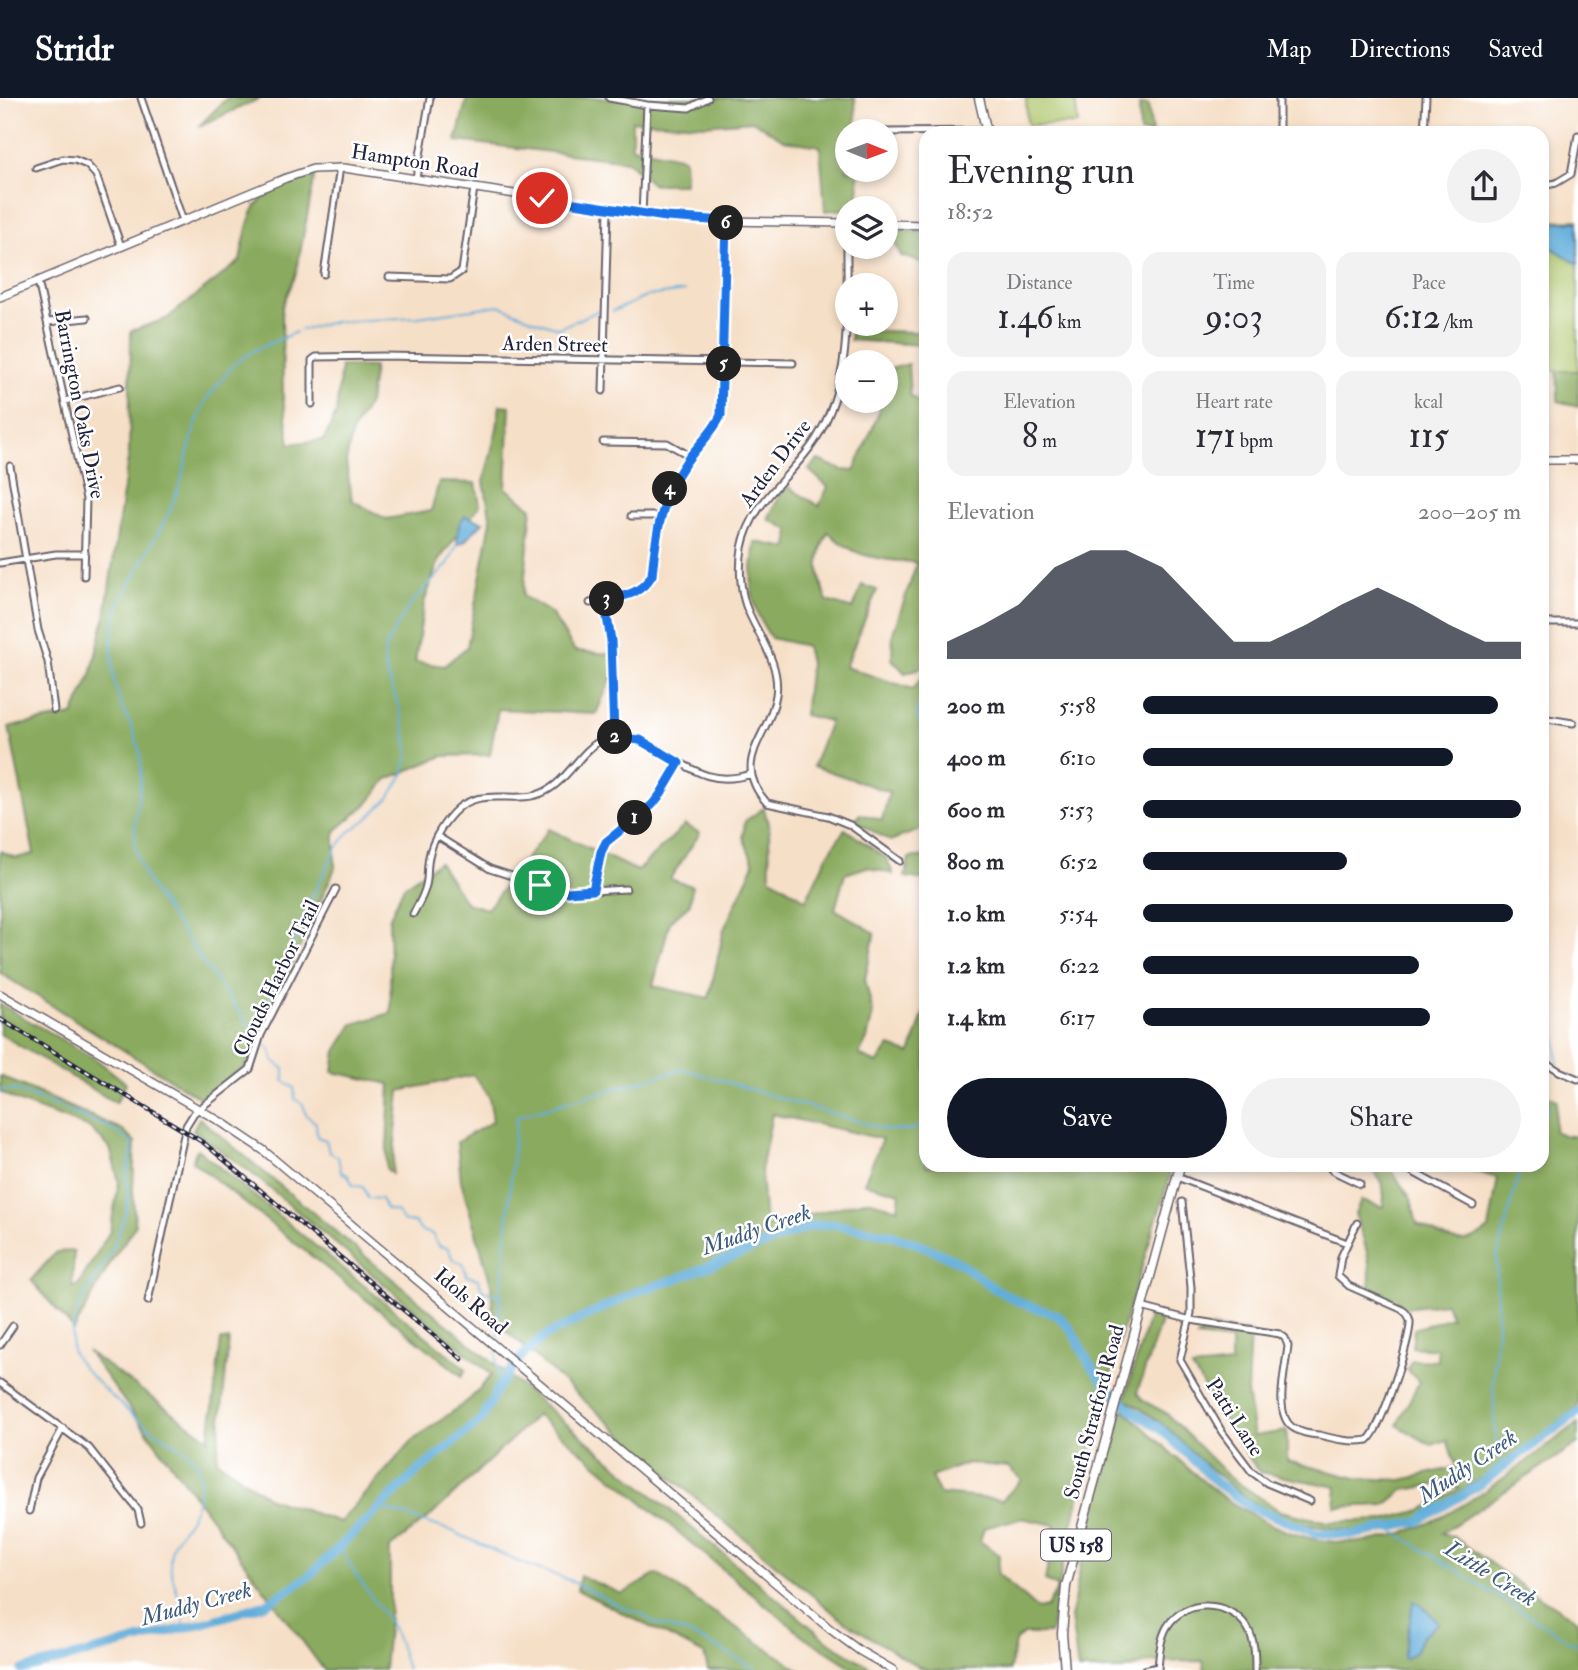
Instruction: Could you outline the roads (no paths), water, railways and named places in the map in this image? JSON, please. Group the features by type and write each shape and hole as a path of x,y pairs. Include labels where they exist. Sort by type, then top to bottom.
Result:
{"main road":[{"path":"979,98 985,126"},
{"name":"Hampton Road","path":"0,297 313,169 340,167 642,214 726,221 835,223"},
{"path":"898,224 919,225"},
{"path":"1549,460 1578,460"},
{"name":"Idols Road","path":"0,994 199,1109 280,1163 830,1629 893,1670"},
{"name":"South Stratford Road","path":"1065,1670 1062,1619 1066,1586 1178,1172"}],"street":[{"path":"141,98 183,221"},
{"path":"416,178 430,98"},
{"path":"608,98 647,105 689,108 708,98"},
{"path":"1279,98 1279,126"},
{"path":"1424,126 1426,98"},
{"path":"642,214 647,105"},
{"path":"898,132 919,132"},
{"path":"1549,184 1574,174 1578,135"},
{"path":"37,168 63,159 87,165 96,174 121,246"},
{"path":"324,274 340,167"},
{"path":"389,277 450,279 459,275 462,271 474,188"},
{"path":"603,391 608,209"},
{"path":"590,603 637,592 647,583 652,575 660,516 670,488 721,415 726,221"},
{"name":"Arden Drive","path":"751,775 751,757 773,708 777,685 772,659 746,605 741,555 750,524 763,502 814,443 830,411 844,365 846,259"},
{"name":"Barrington Oaks Drive","path":"38,281 86,499 84,576"},
{"path":"48,322 87,318"},
{"name":"Arden Street","path":"312,404 312,360 316,357 793,363"},
{"path":"65,401 120,387"},
{"path":"603,442 667,443 690,456"},
{"path":"10,466 38,630 48,662 54,710"},
{"path":"631,516 660,516"},
{"path":"0,563 83,554"},
{"path":"604,600 611,640 614,737"},
{"path":"1549,623 1578,623"},
{"path":"1549,719 1573,723"},
{"path":"413,914 426,885 430,853 437,836 453,812 462,805 485,797 535,795 544,792 565,776 586,749 601,740 614,737 640,740 679,763 714,779 751,775 755,787 767,803 828,816 850,825 900,861"},
{"path":"593,890 601,852 606,842 652,805 679,763"},
{"path":"437,836 495,871 559,890 575,892 626,889"},
{"name":"Clouds Harbor Trail","path":"148,1301 185,1131 194,1113 250,1069 261,1035 336,889"},
{"path":"1549,1065 1578,1079"},
{"path":"1335,1172 1360,1184"},
{"path":"1413,1172 1473,1205"},
{"path":"1176,1177 1347,1243"},
{"path":"1182,1202 1191,1287 1191,1321"},
{"path":"1140,1307 1191,1321 1282,1335 1288,1346 1282,1409 1288,1423 1304,1432 1347,1440 1368,1440 1376,1431 1391,1388 1407,1339 1409,1320 1408,1314 1401,1309 1359,1291 1340,1279 1337,1272 1357,1223"},
{"name":"Patti Lane","path":"1191,1321 1180,1360 1222,1433 1252,1472 1267,1483 1310,1501"},
{"path":"0,1345 13,1326"},
{"path":"0,1383 63,1428 98,1458 138,1510 141,1523"},
{"path":"29,1511 36,1478 63,1428"},
{"path":"1144,1670 1158,1668 1161,1641 1171,1622 1188,1609 1212,1606 1230,1612 1245,1624 1254,1646 1255,1670"}],"water":[{"path":"1549,222 1578,222 1578,264 1549,245"},
{"path":"465,516 483,522 464,542 457,545 459,524"},
{"path":"1413,1601 1421,1604 1439,1623 1422,1637 1415,1652 1405,1659 1403,1658"}],"waterway":[{"path":"613,311 648,296 685,291"},
{"path":"301,330 333,322 418,317 499,305 559,328 598,311"},
{"path":"257,1035 161,903 143,872 135,836 141,758 115,686 112,639 118,606 169,513 181,481 195,426 206,400 234,364 255,350 296,332"},
{"path":"253,1027 273,991 319,882 338,846 349,832 389,798 404,773 408,755 407,742 399,707 385,669 384,653 388,641 409,606 448,564 457,545"},
{"path":"919,706 919,719"},
{"path":"1549,1022 1556,1036 1558,1064"},
{"path":"263,1041 271,1051 274,1061 284,1069 284,1081 294,1088 295,1099 303,1104 306,1115 316,1123 317,1137 326,1140 329,1152 338,1157 341,1172 348,1175 353,1185 363,1187 368,1198 381,1199 386,1209 397,1212 404,1222 415,1222 421,1231 432,1234 439,1246 448,1248 453,1260 463,1263 467,1276 478,1279 483,1291 498,1295 500,1302"},
{"path":"497,1342 518,1116 683,1069 887,1130 910,1130 919,1127"},
{"path":"0,1090 16,1090 47,1102 111,1128 131,1142 125,1213 112,1250 80,1304 72,1333 72,1350 82,1366 116,1401 145,1425 187,1452 198,1465 200,1483 197,1501 191,1517 174,1543 170,1560 184,1627"},
{"path":"1502,1468 1495,1432 1493,1380 1497,1326 1497,1258 1519,1172"},
{"name":"Muddy Creek","path":"22,1670 266,1604 308,1577 417,1472 481,1420 511,1370 523,1355 545,1336 638,1291 676,1279 811,1226 834,1224 892,1235 921,1245 957,1261 992,1287 1021,1303 1057,1315 1071,1329 1089,1363 1108,1388 1133,1411 1162,1430 1217,1483 1251,1507 1316,1533 1352,1535 1417,1522 1476,1487 1578,1412"},
{"path":"496,1351 499,1386"},
{"path":"381,1508 452,1531 516,1561 569,1580 642,1614 653,1622 691,1635 757,1670"},
{"name":"Little Creek","path":"1388,1528 1578,1646"},
{"path":"340,1545 355,1574 391,1625 407,1670"}],"railway":[{"path":"0,1019 204,1143 462,1359"}]}
